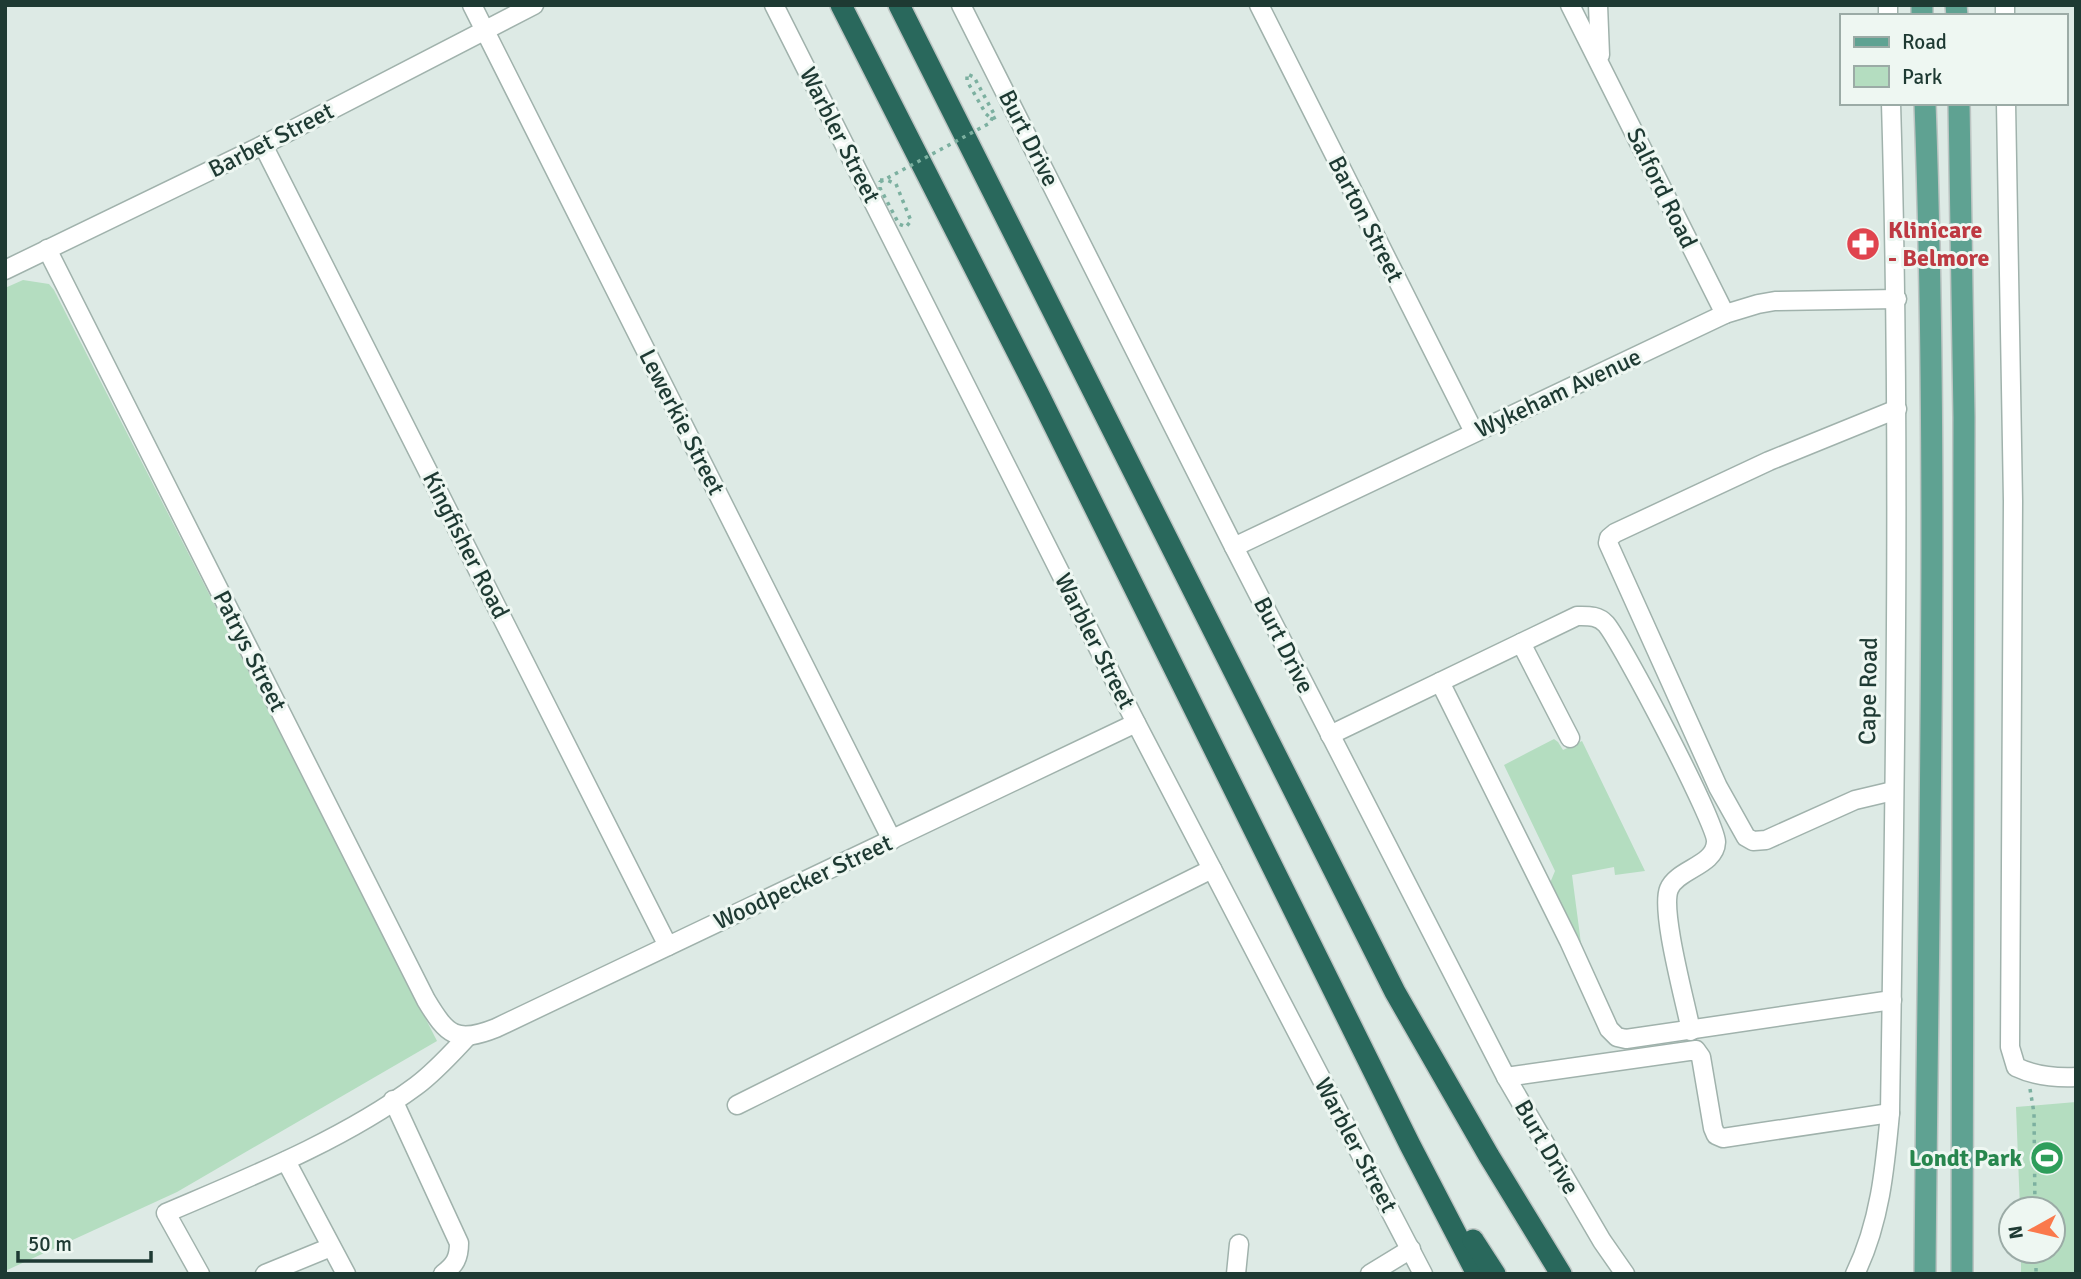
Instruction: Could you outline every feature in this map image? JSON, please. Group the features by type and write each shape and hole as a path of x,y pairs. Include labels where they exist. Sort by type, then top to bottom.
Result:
{"highway":[{"path":"841,5 1045,406 1410,1145 1477,1274"},
{"path":"899,5 1395,992 1483,1147 1559,1270"},
{"path":"1410,1145 1495,1274"}],"main road":[{"path":"1925,105 1931,299 1932,463 1925,1274"},
{"path":"1959,105 1963,298 1962,1274"},
{"path":"1931,299 1963,298"}],"street":[{"name":"Lewerkie Street","path":"472,5 892,839"},
{"name":"Barbet Street","path":"5,270 263,145 534,5"},
{"name":"Warbler Street","path":"774,5 1136,723 1423,1274"},
{"name":"Burt Drive","path":"961,5 1234,547 1506,1077 1602,1241 1625,1274"},
{"name":"Barton Street","path":"1259,5 1474,432"},
{"name":"Salford Road","path":"1570,5 1725,314"},
{"name":"Salford Road","path":"1598,5 1600,62"},
{"name":"Cape Road","path":"1855,1274 1874,1226 1884,1184 1890,1113 1897,409 1897,299 1891,105"},
{"path":"2006,105 2013,501 2010,1046 2016,1067 2041,1076 2076,1077"},
{"name":"Kingfisher Road","path":"263,145 668,946"},
{"name":"Patrys Street","path":"47,249 426,1000 449,1032 467,1037"},
{"name":"Wykeham Avenue","path":"1234,547 1725,314 1775,301 1897,299"},
{"path":"1893,791 1861,798 1766,841 1754,841 1746,837 1690,729 1608,543 1615,533 1674,505 1769,461 1897,409"},
{"path":"1330,735 1577,616 1592,615 1604,622 1619,643 1697,793 1715,834 1714,849 1709,858 1677,879 1669,888 1667,897 1691,1031"},
{"path":"1521,643 1570,738"},
{"path":"1440,682 1569,941 1609,1029 1617,1037 1626,1039 1691,1031 1892,1000"},
{"name":"Woodpecker Street","path":"467,1037 496,1028 1136,723"},
{"path":"737,1105 1213,869"},
{"path":"200,1274 166,1213 286,1161 393,1100 432,1072 467,1037"},
{"path":"1506,1077 1696,1050 1701,1056 1713,1128 1716,1135 1723,1138 1890,1113"},
{"path":"393,1100 459,1243 459,1255 454,1265 443,1274"},
{"path":"286,1161 346,1274"},
{"path":"1236,1274 1239,1244"},
{"path":"265,1274 331,1247"},
{"path":"1370,1274 1410,1249"}],"path":[{"path":"896,184 910,215 910,225 906,227 899,224 880,188 880,182 990,123 994,114 974,76 967,74 967,81 986,114"},
{"path":"2016,1067 2030,1088 2034,1113 2035,1195"}],"green space":[{"path":"23,280 49,284 54,290 437,1041 177,1192 5,1271 5,288"},
{"path":"1554,739 1563,750 1582,741 1645,871 1615,875 1614,867 1572,875 1582,951 1550,883 1555,871 1504,765"},
{"name":"Londt Park","path":"2076,1102 2076,1274 2021,1274 2021,1265 2067,1265 2067,1195 2019,1195 2016,1107"}],"place":[{"name":"Klinicare - Belmore","path":"1863,244"},
{"name":"Londt Park","path":"2047,1158"}]}
